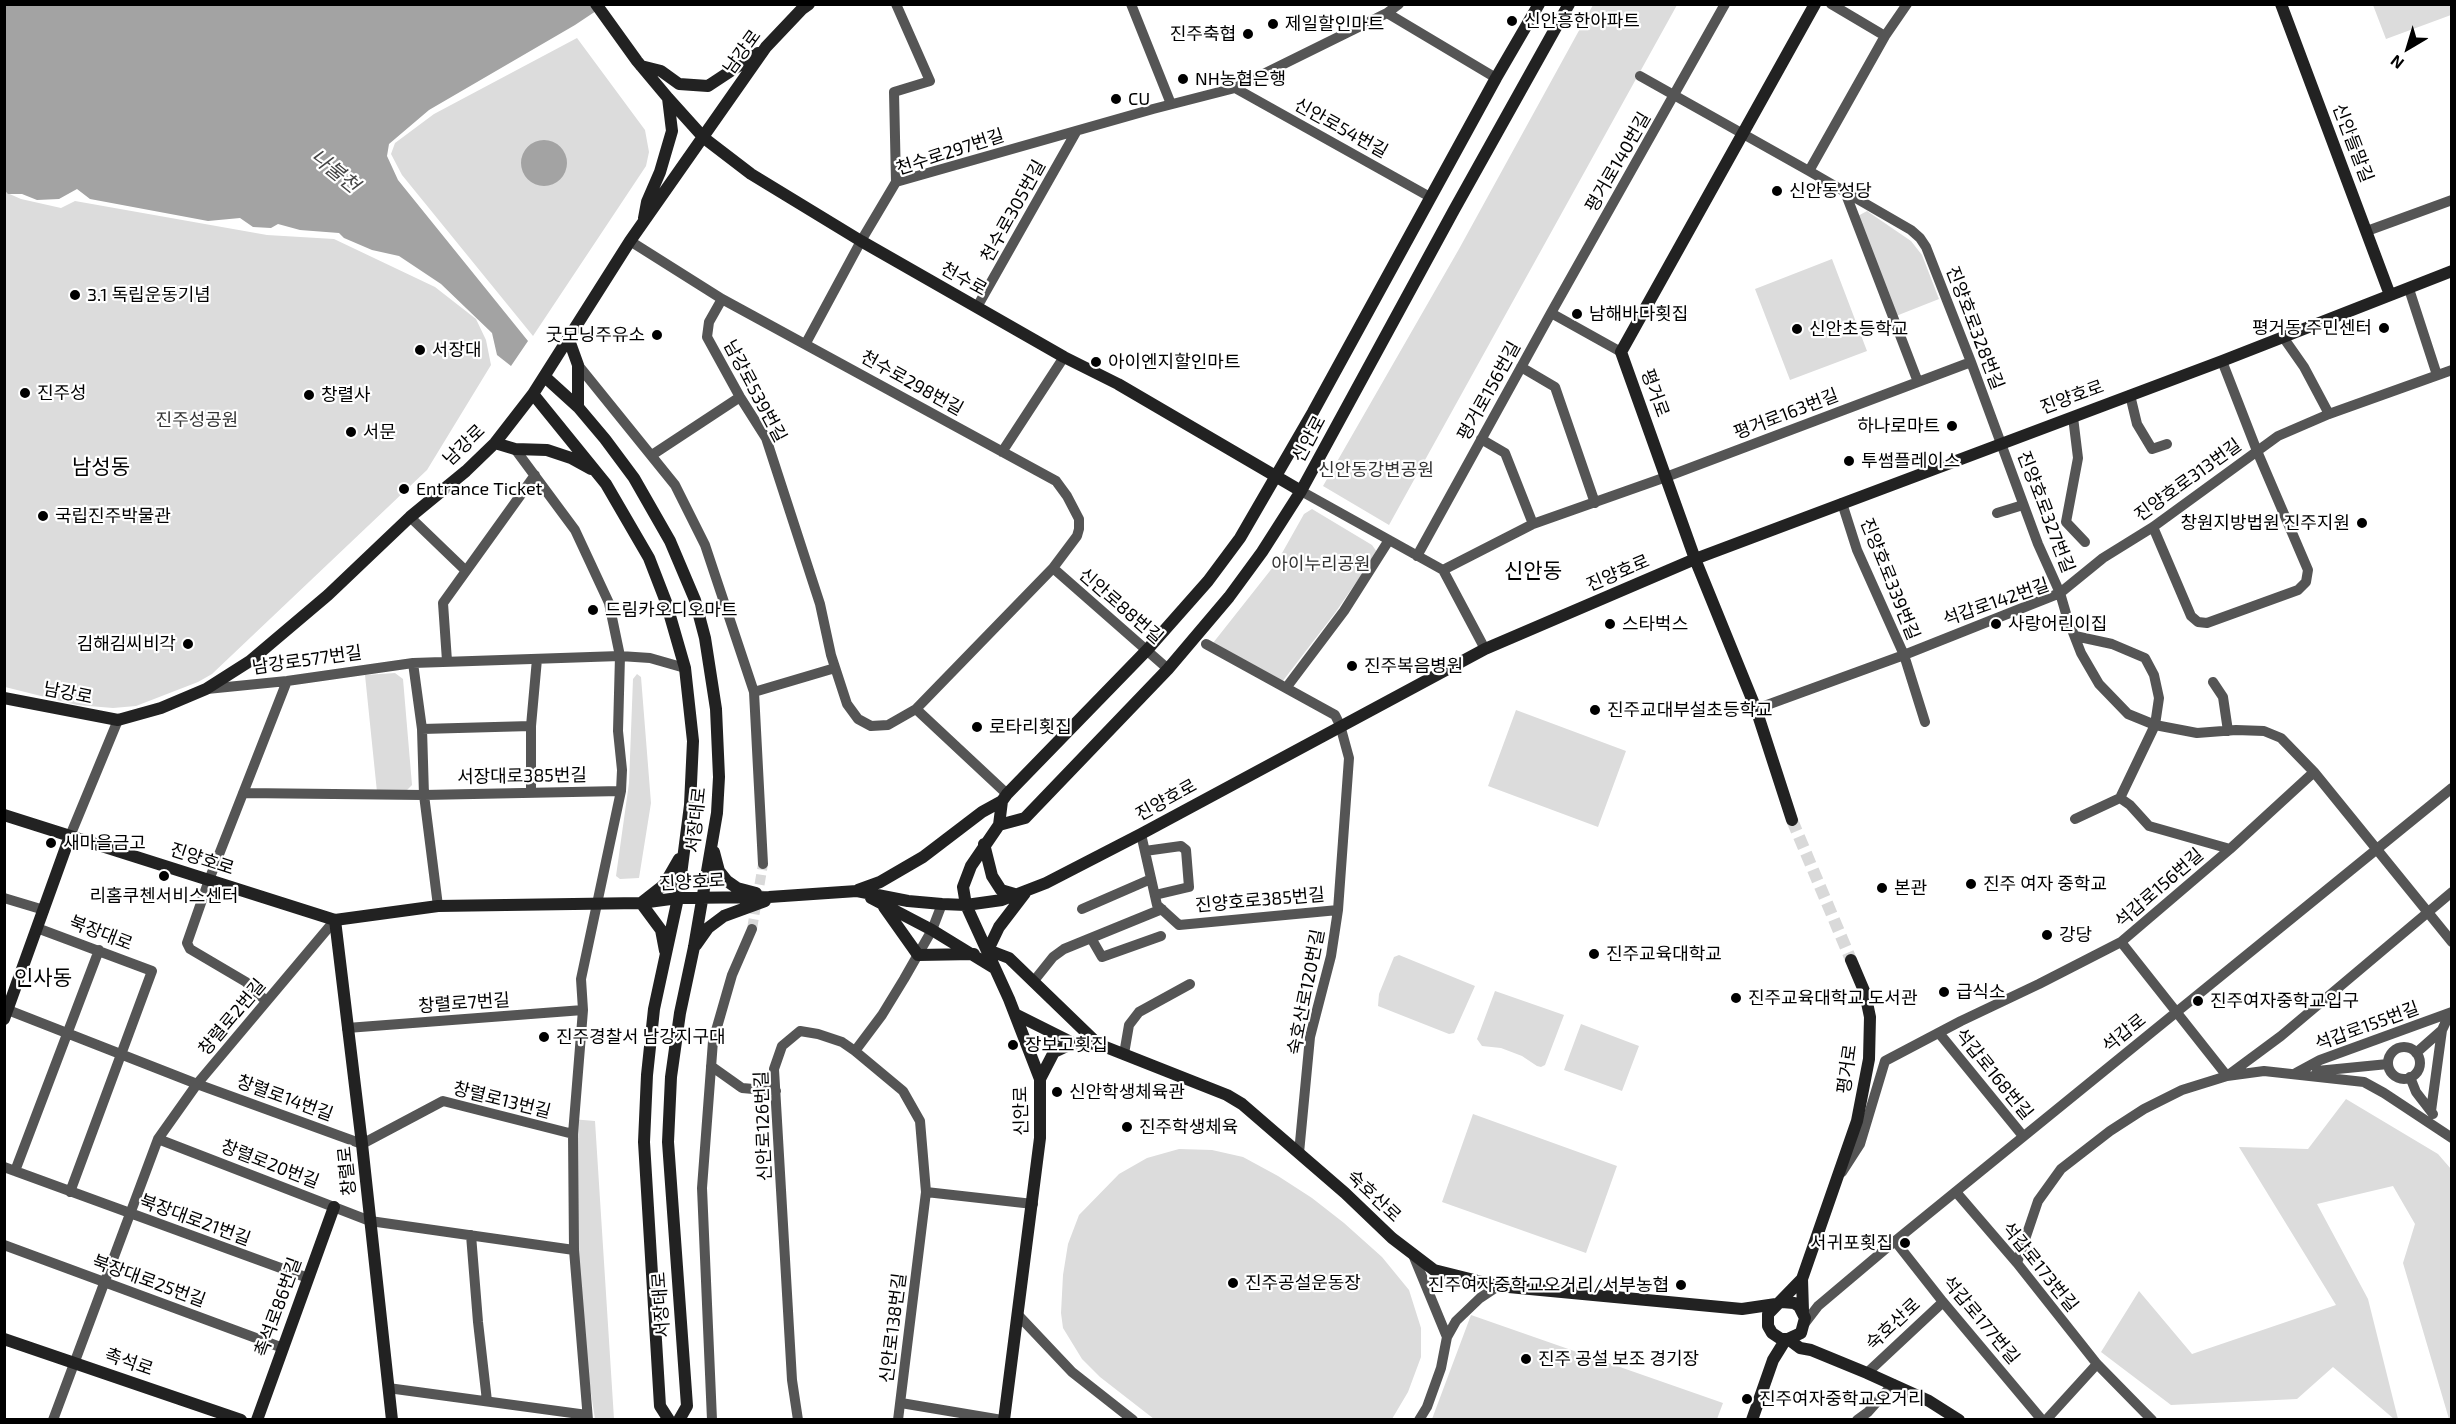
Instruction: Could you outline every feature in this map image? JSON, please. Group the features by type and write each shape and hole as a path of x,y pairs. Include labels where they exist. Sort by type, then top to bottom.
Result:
{"street":[{"name":"천수로","path":"596,4 639,64 704,138 751,174 861,241 1065,357 1118,384 1301,491"},
{"name":"남강로","path":"4,698 118,720 161,708 206,689 250,661 328,595 410,517 466,471 495,443 534,394 630,241 766,47 802,9 810,4"},
{"path":"896,4 930,81 894,92 896,183"},
{"path":"1131,4 1171,104 1236,87 1385,9 1399,4"},
{"name":"신안로","path":"857,891 880,882 915,862 1004,798 1147,650 1208,581 1240,538 1276,477 1539,4"},
{"name":"신안로","path":"1003,1419 1033,1204 1040,1138 1040,1079 988,950 966,905 963,887 971,866 999,825 1025,818 1168,669 1236,588 1262,552 1301,491 1448,220 1569,4"},
{"name":"평거로140번길","path":"1551,313 1725,4"},
{"name":"평거로","path":"1792,820 1756,709 1695,559 1621,352 1815,4"},
{"path":"1831,4 1886,36"},
{"path":"1809,171 1886,36 1908,4"},
{"name":"신안들말길","path":"2281,4 2390,295"},
{"path":"1385,9 1496,78"},
{"path":"639,64 661,71 679,84 708,86 766,47"},
{"path":"1640,76 1845,192 1918,382"},
{"name":"신안로54번길","path":"1236,87 1430,197"},
{"path":"644,222 646,201 660,172 672,131 668,98"},
{"name":"천수로297번길","path":"861,241 896,183 1171,104"},
{"name":"천수로305번길","path":"977,307 1076,132"},
{"name":"진양호로328번길","path":"1845,192 1911,230 1926,247 2002,442"},
{"path":"2367,231 2451,200"},
{"path":"630,241 722,299"},
{"path":"806,343 861,241"},
{"name":"진양호로","path":"4,815 335,920 438,906 641,903 678,898 773,897 857,891 908,901 966,905 1002,900 1022,894 1141,834 1485,649 1695,559 2222,361 2451,271"},
{"path":"2409,289 2437,375"},
{"name":"천수로298번길","path":"722,299 1002,452"},
{"name":"남강로539번길","path":"722,299 709,322 707,337 766,438 820,604 835,668 847,704 858,719 871,726 888,725 916,709"},
{"path":"1551,313 1621,352"},
{"name":"평거로156번길","path":"1417,556 1551,313"},
{"path":"2283,337 2304,367 2329,414"},
{"path":"569,340 578,365 675,485 705,545 754,692 763,864"},
{"path":"1002,452 1065,357"},
{"name":"진양호로313번길","path":"2060,593 2103,558 2153,527 2257,451 2222,361"},
{"name":"평거로163번길","path":"1443,570 1533,524 1666,477 1971,362"},
{"path":"578,365 578,407"},
{"path":"1521,367 1555,387 1595,503"},
{"path":"2153,527 2192,616 2198,622 2207,623 2298,591 2306,582 2308,570 2257,451 2278,436 2329,414 2451,369"},
{"name":"서장대로","path":"545,376 578,407 634,478 656,514 695,600 705,638 718,743 717,813 713,848 680,1012 671,1077 668,1142 687,1406 679,1419"},
{"name":"서장대로","path":"534,394 606,484 650,558 666,602 685,668 693,741 686,844 678,898 654,1009 647,1075 644,1142 660,1406 669,1419"},
{"path":"2130,395 2136,424 2152,449 2167,444"},
{"path":"652,455 740,397"},
{"path":"2073,417 2078,458 2066,522 2085,542"},
{"path":"1481,439 1505,453 1533,524"},
{"name":"진양호로327번길","path":"2002,442 2023,505 2060,593"},
{"path":"495,443 515,449 547,450 571,458 597,473"},
{"path":"388,1388 588,1417 574,1250 573,1134 583,1010 581,979 621,791 622,771 618,731 620,656 609,603 575,530 515,449"},
{"name":"신안로88번길","path":"916,709 1053,568 1077,536 1078,519 1067,496 1056,481 1002,452"},
{"path":"447,661 443,603 535,475"},
{"path":"1301,491 1443,570 1485,649"},
{"name":"진양호로339번길","path":"1756,709 1904,655 1861,559 1842,503"},
{"path":"1997,513 2023,505"},
{"path":"410,517 465,570"},
{"path":"1286,688 1344,611 1389,540"},
{"name":"신안로88번길","path":"1053,568 1168,669"},
{"name":"석갑로142번길","path":"1904,655 2060,593 2074,636 2099,684 2128,714 2155,725 2197,733 2264,731 2281,738 2314,772 2451,942"},
{"path":"2074,636 2112,644 2145,658 2154,675 2159,698 2155,725 2120,798 2075,819"},
{"path":"1206,644 1335,715 1340,725"},
{"path":"1904,655 1925,722"},
{"name":"남강로577번길","path":"206,689 287,681 413,663 447,661 620,656 650,658 685,668"},
{"path":"531,792 531,726 537,659"},
{"path":"413,663 422,729 424,795 438,906"},
{"path":"754,692 835,668"},
{"path":"266,1001 246,982 190,949 187,943 209,880 287,681"},
{"path":"2213,682 2223,697 2228,731"},
{"path":"916,709 1004,798 999,825"},
{"path":"6,1015 70,836 118,720"},
{"name":"숙호산로120번길","path":"1299,1153 1310,1036 1331,956 1338,910 1349,758 1340,725"},
{"path":"422,729 531,726"},
{"name":"석갑로156번길","path":"2177,1011 2121,942 2230,849 2314,772"},
{"name":"석갑로","path":"1804,1319 1895,1241 2451,788"},
{"name":"서장대로385번길","path":"243,793 424,795 621,791"},
{"name":"석갑로156번길","path":"2120,798 2130,805 2149,826 2230,849"},
{"path":"1033,982 1053,957 1091,938 1162,909 1157,905 1141,834"},
{"path":"666,957 661,930 641,903 664,885 674,871 686,844"},
{"path":"984,844 992,876 1001,890 1022,894 999,927 988,950 1009,958 1098,1044"},
{"path":"1144,851 1181,846 1186,850 1189,887 1155,895"},
{"path":"713,848 719,871 728,881 737,888 773,897"},
{"path":"1082,909 1151,879"},
{"path":"857,891 932,930 996,969"},
{"name":"석갑로155번길","path":"2227,1076 2282,1036 2451,892"},
{"path":"694,948 708,928 724,916 773,897"},
{"path":"4,898 44,910"},
{"path":"882,903 918,955"},
{"path":"855,1051 882,1015 918,955 932,930 942,903"},
{"name":"진양호로385번길","path":"1162,909 1179,925 1338,910"},
{"name":"창렬로2번길","path":"53,1419 158,1138 197,1084 335,920"},
{"name":"창렬로","path":"335,920 392,1419"},
{"name":"북장대로","path":"37,928 152,971 121,1054"},
{"path":"712,1419 702,1188 713,1041 732,975 752,929"},
{"path":"1091,938 1102,957 1161,936"},
{"name":"석갑로168번길","path":"1886,1061 2121,942"},
{"name":"북장대로21번길","path":"99,950 38,1112 10,1169 308,1278"},
{"path":"918,955 974,954"},
{"name":"평거로","path":"1802,1279 1857,1121 1869,1059 1870,1017 1865,993 1851,960"},
{"path":"1124,1054 1129,1024 1138,1012 1190,984"},
{"name":"창렬로7번길","path":"347,1028 583,1010"},
{"path":"2177,1011 2227,1076"},
{"path":"2431,1111 2442,1030 2451,1013"},
{"name":"석갑로155번길","path":"2295,1073 2320,1060 2451,1013"},
{"name":"숙호산로","path":"1015,1014 1073,1043 1098,1044 1227,1095 1242,1104 1414,1257 1434,1270 1498,1286 1742,1309"},
{"name":"창렬로14번길","path":"6,1015 67,1033 197,1084 362,1144"},
{"path":"2416,1053 2442,1030"},
{"name":"신안로126번길","path":"798,1419 792,1380 774,1069 782,1046 800,1031 842,1042 903,1091 920,1121 926,1192"},
{"name":"석갑로168번길","path":"1939,1033 2024,1136"},
{"path":"1040,1079 1054,1052 1073,1043"},
{"path":"2398,1048 2408,1048 2416,1053 2419,1067 2410,1077 2398,1077 2391,1072 2388,1064 2391,1054 2398,1048"},
{"path":"70,1192 121,1054"},
{"name":"평거로","path":"1835,1183 1860,1144 1886,1061"},
{"path":"2295,1073 2388,1064"},
{"path":"711,1066 742,1088 776,1091"},
{"name":"석갑로155번길","path":"2017,1263 2038,1201 2061,1169 2110,1131 2144,1109 2182,1090 2227,1076 2264,1071 2364,1082 2451,1137"},
{"path":"2410,1077 2416,1092 2451,1137"},
{"name":"창렬로13번길","path":"362,1144 443,1101 573,1134"},
{"name":"창렬로20번길","path":"158,1138 370,1221 574,1250"},
{"path":"926,1192 1033,1204"},
{"name":"신안로138번길","path":"926,1192 901,1403 1003,1419"},
{"name":"석갑로173번길","path":"1956,1192 2017,1263 2097,1365"},
{"name":"촉석로86번길","path":"257,1419 334,1207"},
{"path":"471,1235 487,1401"},
{"name":"석갑로177번길","path":"1895,1241 1943,1302 2044,1419"},
{"name":"북장대로25번길","path":"4,1245 283,1348"},
{"path":"1414,1257 1447,1337"},
{"path":"1773,1360 1768,1314 1802,1279"},
{"path":"1802,1279 1807,1343 1811,1350"},
{"path":"1419,1419 1441,1368 1447,1337 1467,1310 1498,1286"},
{"name":"숙호산로","path":"1867,1372 1943,1302"},
{"path":"1742,1309 1794,1303 1804,1319"},
{"path":"1742,1309 1768,1327 1776,1337 1787,1339 1797,1336 1804,1319"},
{"path":"1019,1316 1072,1371 1133,1419"},
{"name":"촉석로","path":"4,1339 241,1419"},
{"path":"1752,1419 1773,1360 1787,1339"},
{"name":"숙호산로","path":"1787,1339 1796,1346 1893,1384 1929,1401 1959,1419"},
{"path":"2044,1419 2097,1365 2152,1419"},
{"path":"1857,1419 1868,1412 1893,1384"},
{"path":"898,1419 901,1403"}],"green space":[{"name":"신안동강변공원","path":"1593,5 1677,5 1389,525 1323,486 1459,249"},
{"path":"2373,5 2451,5 2451,15 2386,39"},
{"path":"577,38 645,130 649,152 646,166 533,336 402,175 391,154 395,143 434,114"},
{"name":"진주성공원","path":"5,192 21,199 61,208 75,201 267,235 334,239 435,287 476,319 486,340 491,365 427,470 212,674 198,682 136,706 113,708 77,705 5,687"},
{"path":"1867,211 1911,241 1922,255 1939,299 1896,316 1858,216"},
{"path":"1832,259 1867,351 1790,380 1755,289"},
{"name":"아이누리공원","path":"1312,509 1372,545 1377,552 1335,613 1282,682 1213,643 1277,562 1304,514"},
{"path":"395,673 403,679 412,785 405,792 377,792 365,675"},
{"path":"637,674 641,677 651,803 639,878 620,879 616,876 629,783 633,679"},
{"path":"1516,710 1626,751 1598,827 1488,786"},
{"path":"1399,955 1475,986 1454,1033 1449,1034 1378,1006 1379,994 1394,957"},
{"path":"1495,991 1564,1015 1545,1065 1537,1066 1522,1056 1501,1048 1482,1046 1477,1039"},
{"path":"1581,1024 1639,1046 1622,1091 1564,1070"},
{"path":"2346,1099 2438,1154 2451,1169 2451,1419 2449,1419 2403,1263 2415,1224 2393,1186 2317,1204 2368,1299 2398,1419 2394,1419 2333,1367 2297,1399 2171,1405 2101,1352 2139,1291 2192,1354 2336,1305 2239,1147 2308,1149"},
{"path":"1473,1114 1617,1166 1586,1253 1442,1202"},
{"path":"571,1119 595,1121 614,1419 595,1419 578,1310"},
{"name":"진주공설운동장","path":"1179,1149 1212,1150 1243,1157 1278,1176 1312,1198 1344,1223 1382,1257 1409,1290 1421,1328 1421,1357 1408,1392 1392,1419 1154,1419 1100,1377 1082,1359 1063,1328 1061,1313 1063,1275 1068,1244 1079,1215 1119,1174 1147,1158"},
{"name":"진주 공설 보조 경기장","path":"1471,1315 1723,1403 1717,1419 1432,1419"}],"water":[{"name":"나불천","path":"5,5 605,5 575,25 429,110 389,144 387,156 398,180 528,341 511,366 497,355 492,333 441,284 399,256 372,250 344,238 339,233 300,230 278,224 271,228 253,227 240,218 208,221 90,199 77,189 59,199 37,200 22,194 8,194 5,191"},
{"path":"544,140 560,147 567,163 560,179 544,186 528,179 521,163 528,147"}],"tunnel":[{"path":"1792,820 1851,960"},
{"path":"752,929 763,864"}],"place":[{"name":"신안흥한아파트","path":"1512,21"},
{"name":"제일할인마트","path":"1273,24"},
{"name":"진주축협","path":"1248,34"},
{"name":"NH농협은행","path":"1183,79"},
{"name":"CU","path":"1116,99"},
{"name":"신안동성당","path":"1777,191"},
{"name":"3.1 독립운동기념","path":"75,295"},
{"name":"남해바다횟집","path":"1577,314"},
{"name":"평거동 주민센터","path":"2384,328"},
{"name":"신안초등학교","path":"1797,329"},
{"name":"굿모닝주유소","path":"657,335"},
{"name":"서장대","path":"420,350"},
{"name":"아이엔지할인마트","path":"1096,362"},
{"name":"진주성","path":"25,393"},
{"name":"창렬사","path":"309,395"},
{"name":"하나로마트","path":"1952,426"},
{"name":"서문","path":"351,432"},
{"name":"투썸플레이스","path":"1849,461"},
{"name":"Entrance Ticket","path":"404,489"},
{"name":"국립진주박물관","path":"43,516"},
{"name":"창원지방법원 진주지원","path":"2362,523"},
{"name":"드림카오디오마트","path":"593,610"},
{"name":"스타벅스","path":"1610,624"},
{"name":"사랑어린이집","path":"1996,624"},
{"name":"김해김씨비각","path":"188,644"},
{"name":"진주복음병원","path":"1352,666"},
{"name":"진주교대부설초등학교","path":"1595,710"},
{"name":"로타리횟집","path":"977,727"},
{"name":"새마을금고","path":"51,843"},
{"name":"리홈쿠첸서비스센터","path":"164,876"},
{"name":"진주 여자 중학교","path":"1971,884"},
{"name":"본관","path":"1882,888"},
{"name":"강당","path":"2047,935"},
{"name":"진주교육대학교","path":"1594,954"},
{"name":"급식소","path":"1944,992"},
{"name":"진주교육대학교 도서관","path":"1736,998"},
{"name":"진주여자중학교입구","path":"2198,1001"},
{"name":"진주경찰서 남강지구대","path":"544,1037"},
{"name":"장보고횟집","path":"1013,1045"},
{"name":"신안학생체육관","path":"1057,1092"},
{"name":"진주학생체육","path":"1127,1127"},
{"name":"서귀포횟집","path":"1905,1243"},
{"name":"진주공설운동장","path":"1233,1283"},
{"name":"진주여자중학교오거리/서부농협","path":"1681,1285"},
{"name":"진주 공설 보조 경기장","path":"1526,1359"},
{"name":"진주여자중학교오거리","path":"1747,1399"}],"district":[{"name":"남성동","path":"101,467"},
{"name":"신안동","path":"1533,571"},
{"name":"인사동","path":"43,978"}]}
